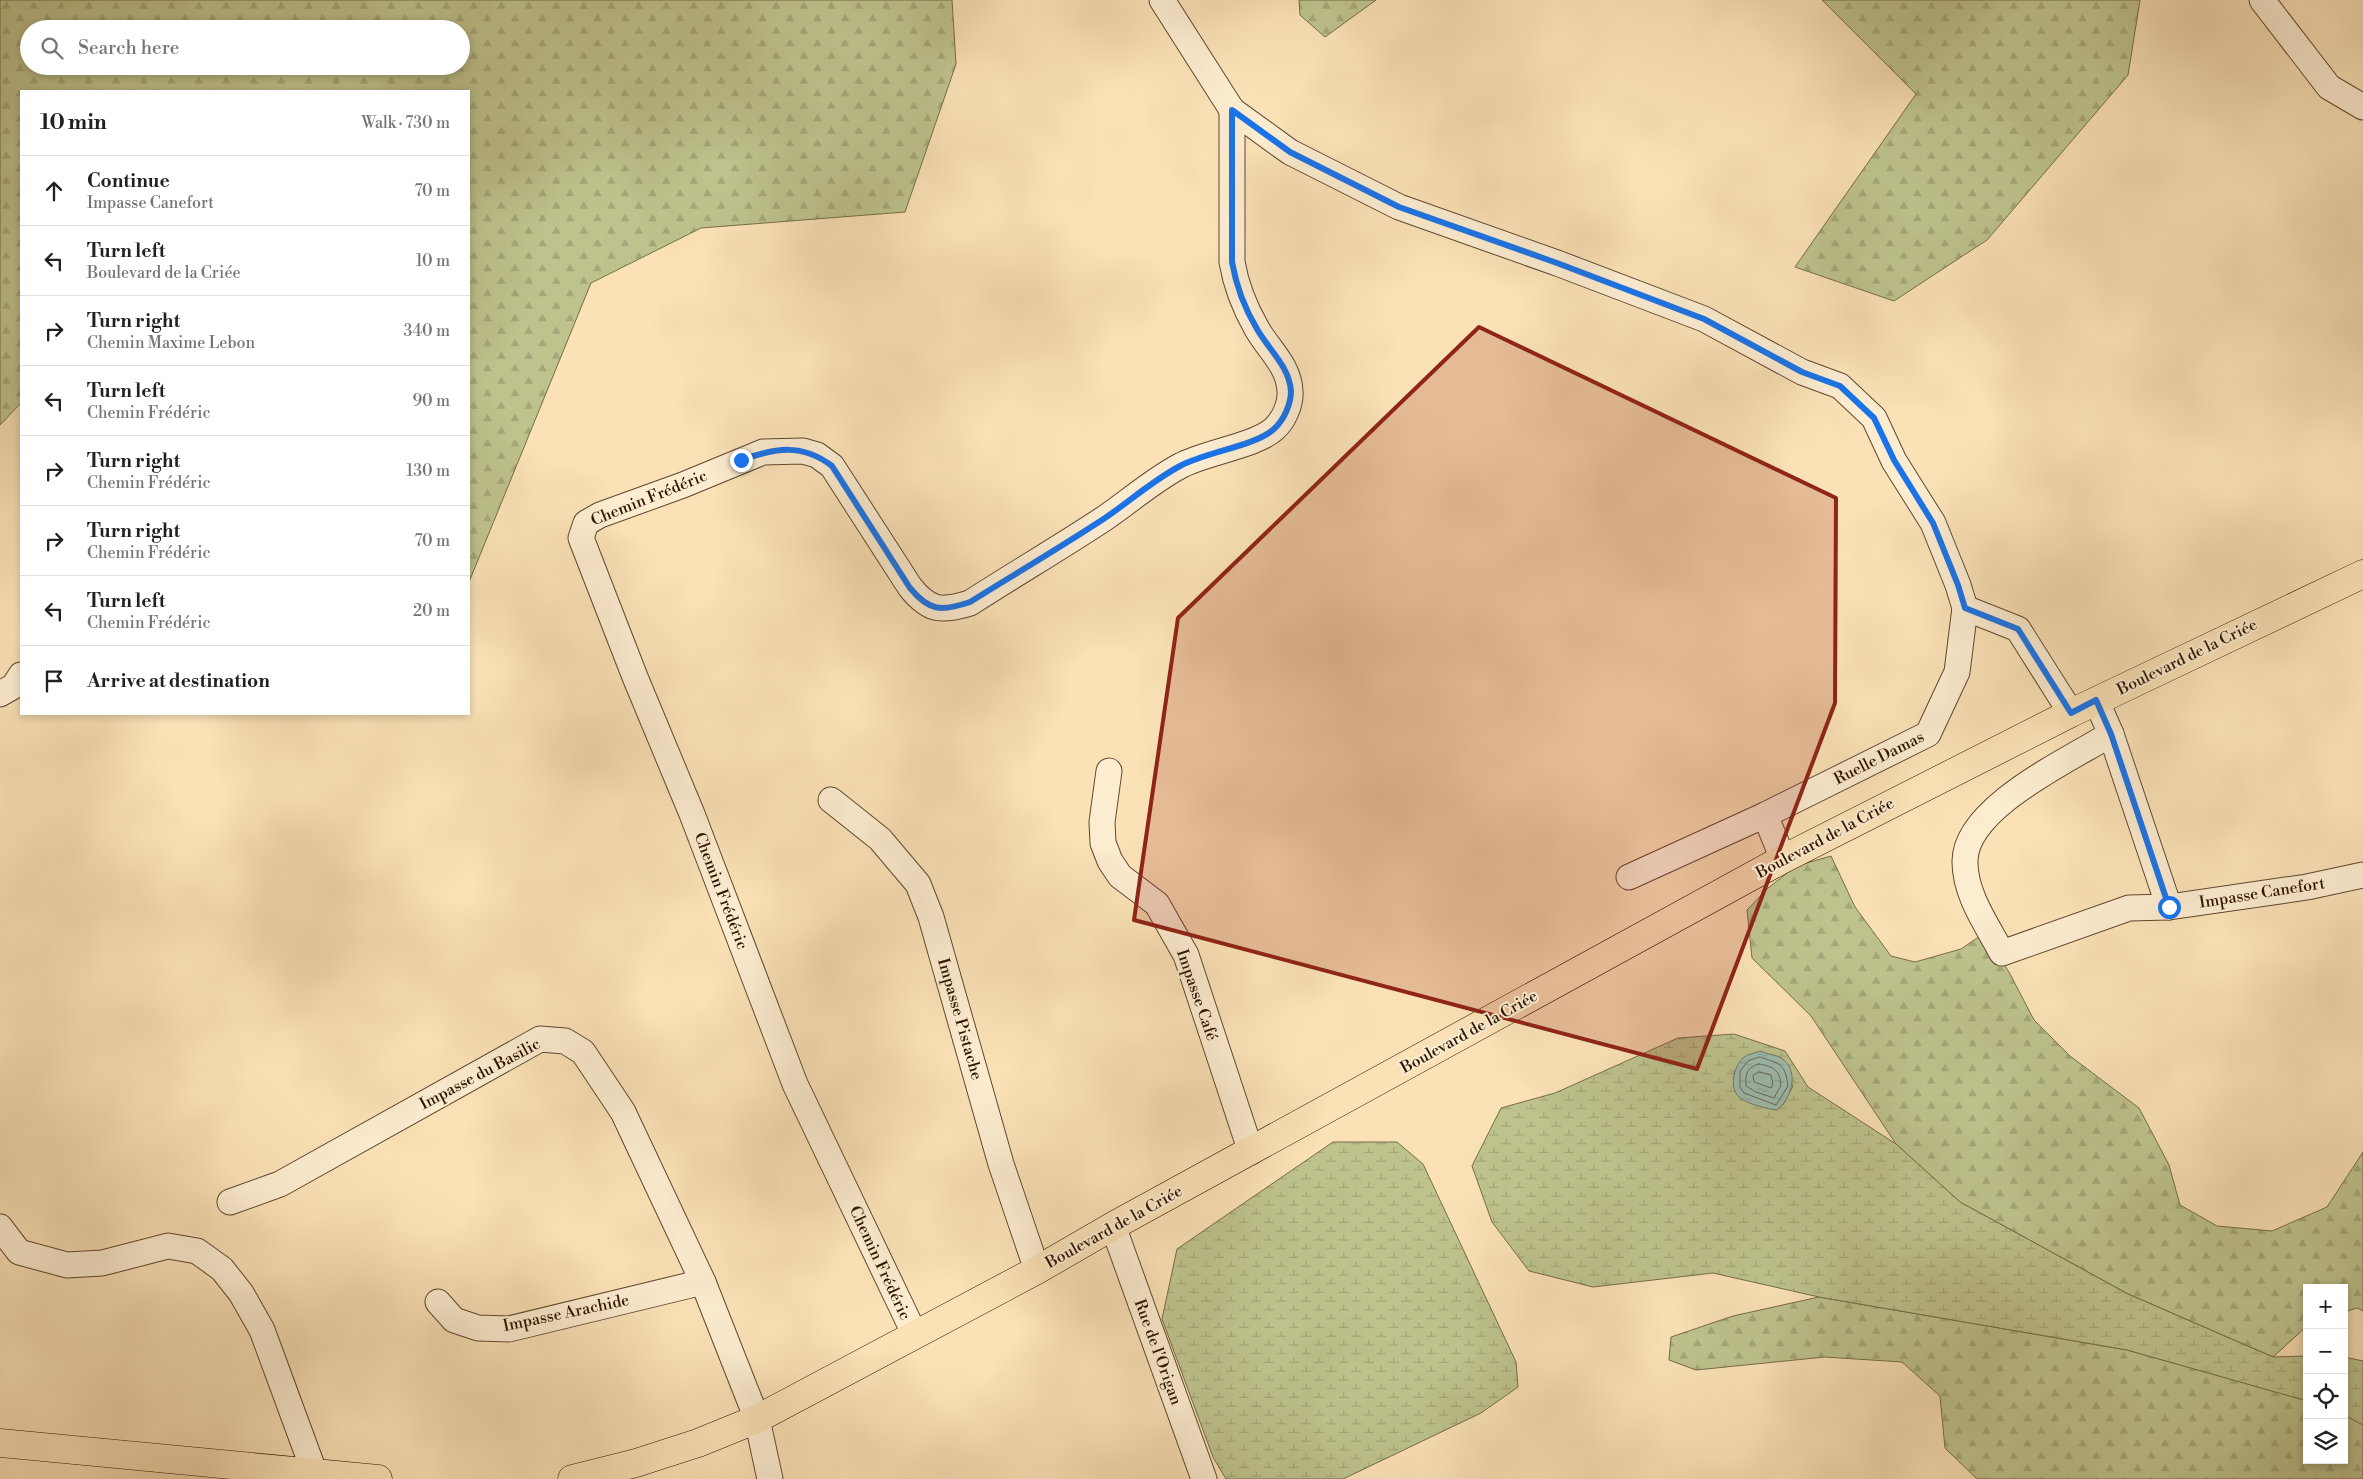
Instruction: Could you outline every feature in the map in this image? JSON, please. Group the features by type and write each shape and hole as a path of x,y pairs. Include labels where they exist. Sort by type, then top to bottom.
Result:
{"main road":[{"name":"Boulevard de la Criée","path":"572,1479 636,1463 680,1449 757,1418 1037,1270 1112,1226 1251,1152 1783,860 2096,700 2363,574"},
{"path":"0,1443 378,1479"}],"street":[{"path":"1162,0 1232,110 1290,152 1399,207 1557,263 1704,319 1802,372 1840,386 1874,418 1894,460 1933,523 1958,585 1965,608 2018,629 2071,713"},
{"path":"2262,0 2329,87 2363,107"},
{"name":"Chemin Frédéric","path":"915,1335 795,1084 692,814 635,677 596,574 582,546 582,530 586,523 600,515 682,485 763,452 803,451 817,455 832,466 910,588 922,602 949,610 970,602 994,588 1106,517 1178,467 1199,456 1262,437 1275,428 1282,419 1288,408 1291,392 1286,370 1257,329 1236,284 1232,252 1232,110"},
{"name":"Ruelle Damas","path":"1629,877 1765,815 1928,734 1957,672 1965,608"},
{"path":"0,694 14,686 20,677"},
{"path":"2096,700 2111,734 2169,907"},
{"name":"Impasse Canefort","path":"2111,734 2007,797 1977,825 1967,842 1964,863 1973,899 2002,953 2129,908 2169,907 2307,887 2363,875"},
{"name":"Impasse Café","path":"1109,771 1102,822 1103,843 1110,861 1120,876 1157,904 1186,955 1251,1152"},
{"name":"Impasse Pistache","path":"831,800 880,839 918,884 931,917 1001,1164 1037,1270"},
{"path":"1765,815 1783,860"},
{"name":"Impasse du Basilic","path":"230,1202 280,1184 540,1039 565,1041 583,1052 623,1112 703,1282 757,1418 770,1479"},
{"name":"Rue de l'Origan","path":"1112,1226 1204,1479"},
{"path":"0,1227 19,1252 67,1265 102,1263 168,1246 197,1251 222,1269 241,1293 262,1330 315,1474"},
{"name":"Impasse Arachide","path":"438,1302 454,1320 478,1328 508,1329 703,1282"}],"highlighted area":[{"path":"1479,327 1836,498 1835,703 1697,1069 1134,920 1178,618"}],"green space":[{"path":"0,0 952,0 956,64 905,212 701,228 591,283 470,580 470,90 20,90 20,404 0,425"},
{"path":"1299,0 1376,0 1325,37 1300,15"},
{"path":"1822,0 2140,0 2128,75 1987,240 1894,301 1795,267 1916,94"},
{"path":"1831,856 1855,907 1891,956 1915,962 1961,949 1983,934 2009,972 2034,1020 2070,1056 2139,1108 2169,1165 2180,1205 2217,1226 2272,1231 2327,1207 2363,1152 2363,1311 2357,1308 2348,1311 2348,1284 2303,1284 2303,1330 2273,1357 2128,1294 1960,1202 1896,1144 1811,1016 1752,958 1747,910 1768,888 1796,866"},
{"path":"1734,1034 1785,1051 1808,1087 1896,1144 1960,1202 2128,1294 2273,1357 2303,1356 2303,1400 2127,1350 1819,1297 1713,1273 1593,1287 1529,1271 1492,1222 1472,1166 1501,1108 1555,1093 1678,1038","holes":["1766,1054 1773,1055 1793,1086 1783,1105 1773,1107 1756,1105 1749,1102 1738,1090 1734,1071"]},
{"path":"1333,1142 1397,1142 1423,1164 1516,1362 1518,1387 1481,1413 1343,1479 1226,1479 1213,1457 1162,1319 1177,1249"},
{"path":"1819,1297 2127,1350 2303,1399 2303,1464 2348,1464 2348,1409 2363,1413 2363,1479 1977,1479 1945,1448 1940,1396 1902,1362 1825,1357 1696,1370 1669,1360 1671,1337 1733,1316"},
{"path":"2348,1358 2363,1361 2363,1425 2348,1417"}],"water":[{"path":"1761,1051 1781,1058 1787,1063 1792,1077 1792,1084 1787,1098 1777,1110 1768,1109 1743,1100 1736,1094 1734,1089 1735,1072 1740,1062 1743,1058"}],"route":[{"path":"741,460 763,452 782,450 803,451 817,455 832,466 910,588 922,602 949,610 970,602 1106,517 1178,467 1199,456 1262,437 1275,428 1288,408 1291,392 1286,370 1257,329 1236,284 1232,262 1232,110 1290,152 1399,207 1557,263 1704,319 1802,372 1840,386 1874,418 1894,460 1933,523 1958,585 1965,608 2018,629 2071,713 2096,700 2111,734 2169,907"}]}
